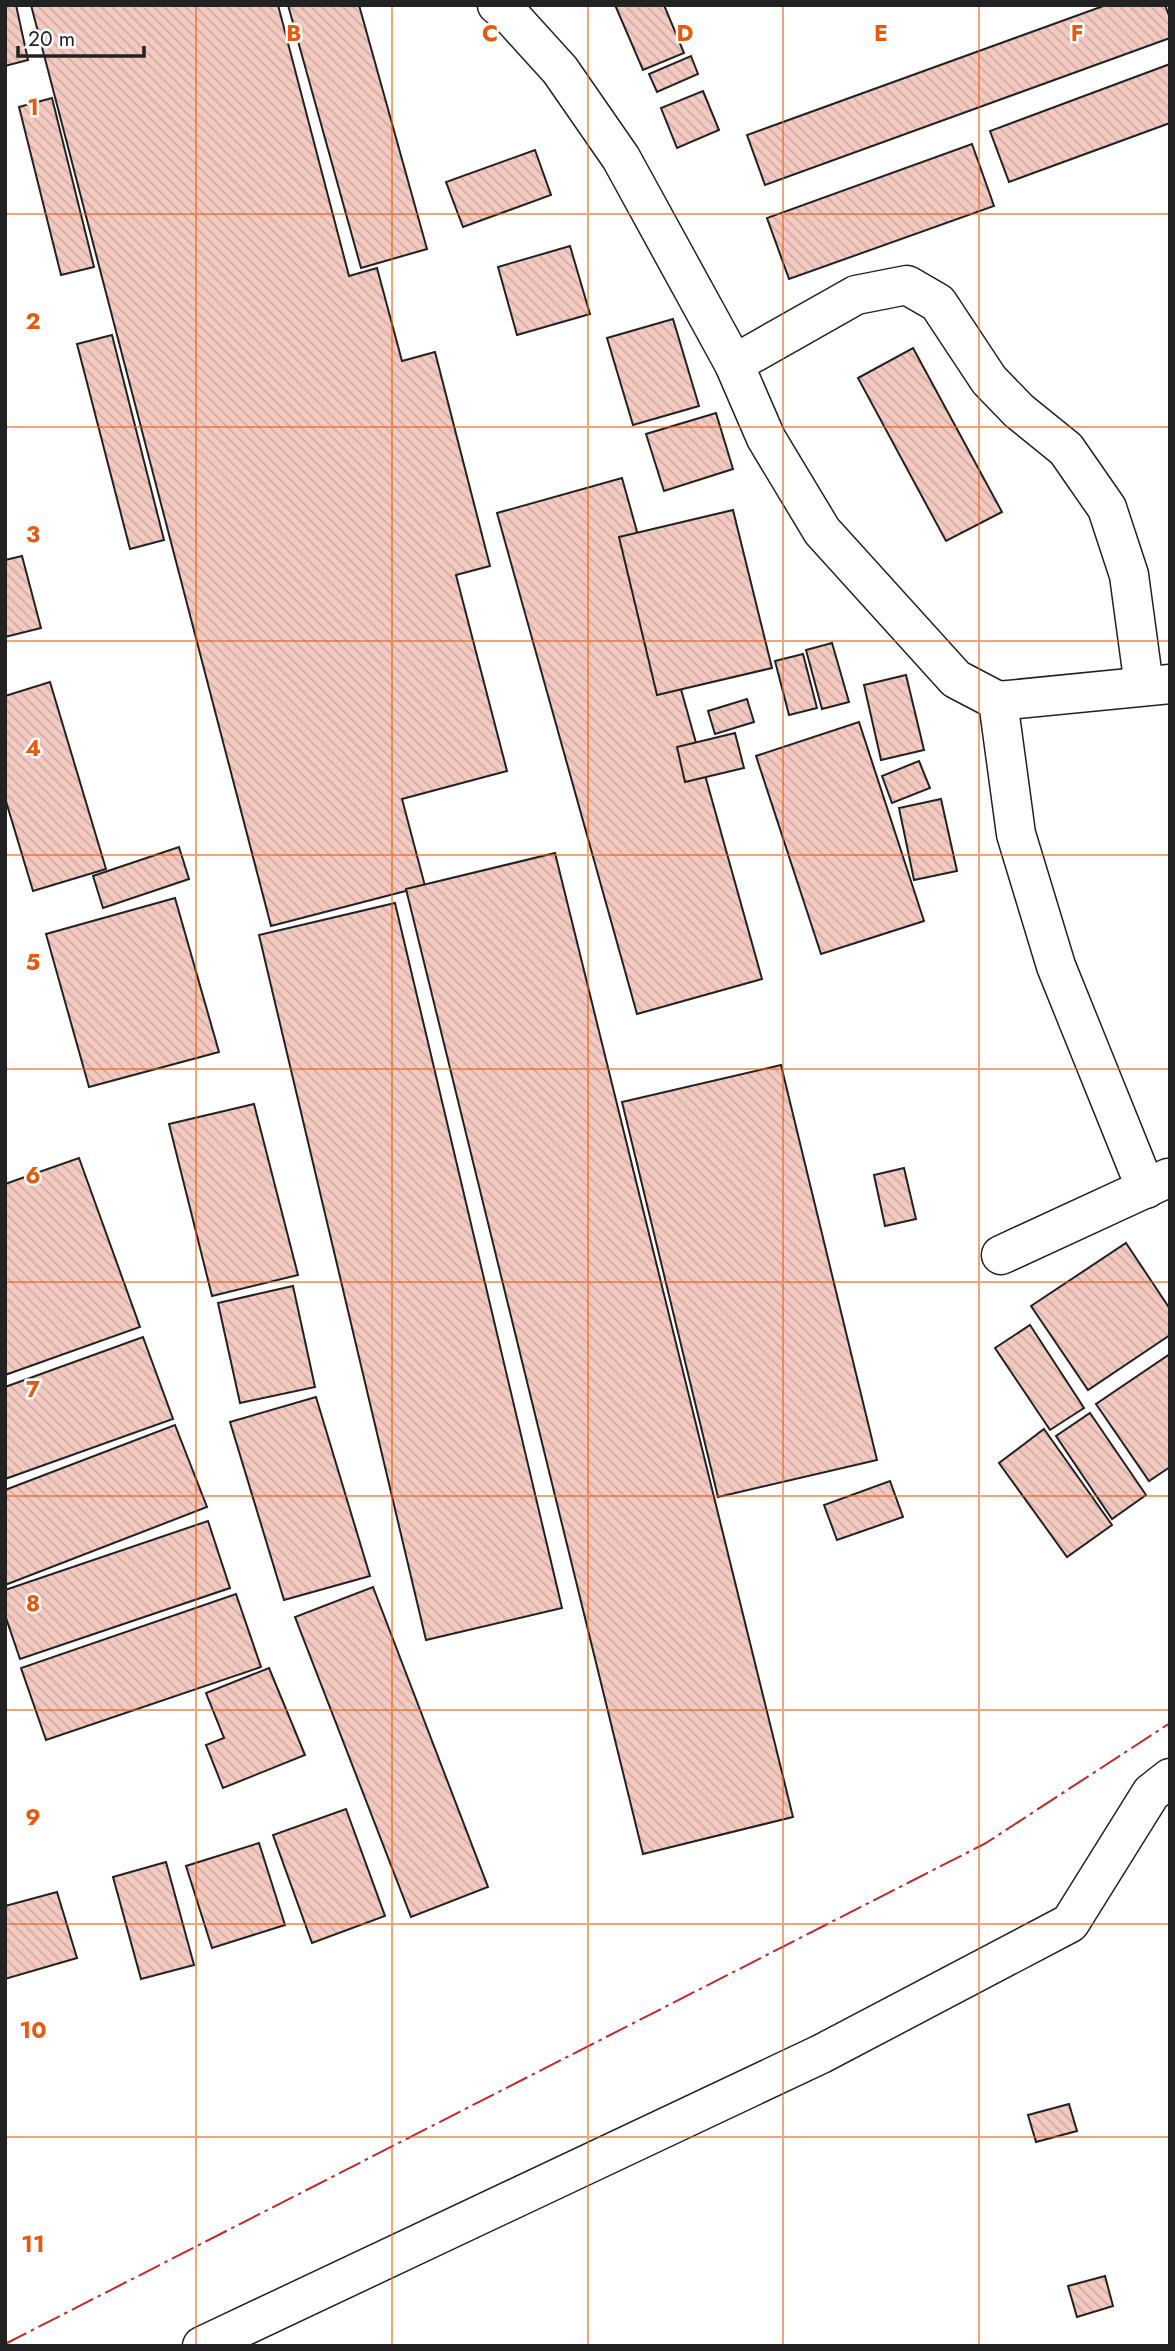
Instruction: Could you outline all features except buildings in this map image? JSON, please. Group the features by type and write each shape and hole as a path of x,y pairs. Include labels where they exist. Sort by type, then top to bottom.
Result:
{"street":[{"path":"497,5 511,16 560,70 621,158 734,364 766,438 822,531 956,679 998,701 1157,685 1129,575 1107,508 1066,449 1019,411 989,380 938,303 907,285 856,295 734,364"},
{"path":"998,701 1016,834 1056,966 1158,1183 1001,1255"},
{"path":"202,2346 821,2053 1070,1923 1151,1793 1170,1777"}],"power":[{"path":"5,2344 986,1843 1170,1723"}]}
